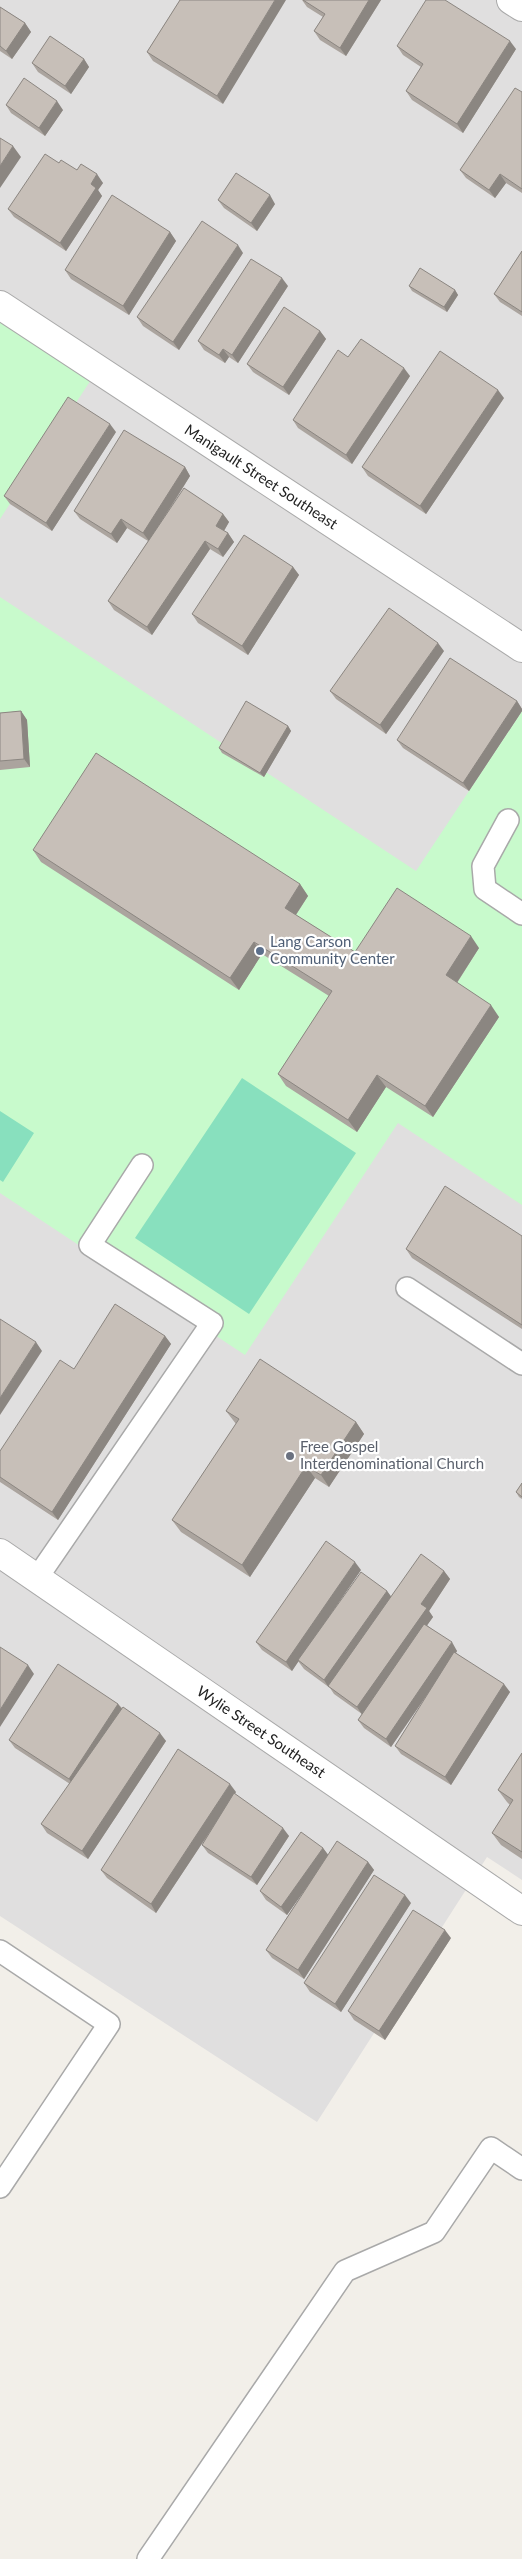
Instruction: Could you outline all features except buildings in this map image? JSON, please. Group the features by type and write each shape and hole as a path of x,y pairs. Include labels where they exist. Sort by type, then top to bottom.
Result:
{"street":[{"path":"511,0 522,7"},
{"name":"Manigault Street Southeast","path":"0,306 522,648"},
{"name":"Wylie Street Southeast","path":"0,1553 522,1911"}],"lane":[{"path":"508,820 484,866 485,889 522,914"},
{"path":"37,1578 212,1323 90,1245 142,1165"},
{"path":"407,1288 522,1364"},
{"path":"0,1951 109,2024 0,2187"},
{"path":"148,2559 345,2271 434,2232 492,2148 522,2169"}],"shaded area":[{"path":"0,0 522,0 522,1880 487,1857 317,2122 0,1916"}],"green space":[{"path":"0,300 100,366 0,519"},
{"path":"0,597 416,871 522,711 522,1205 398,1123 245,1355 0,1193"},
{"path":"242,1078 356,1153 249,1314 135,1238"},
{"path":"0,1111 34,1133 3,1182 0,1180"}],"place":[{"name":"Lang Carson Community Center","path":"260,951"},
{"name":"Free Gospel Interdenominational Church","path":"290,1456"}]}
